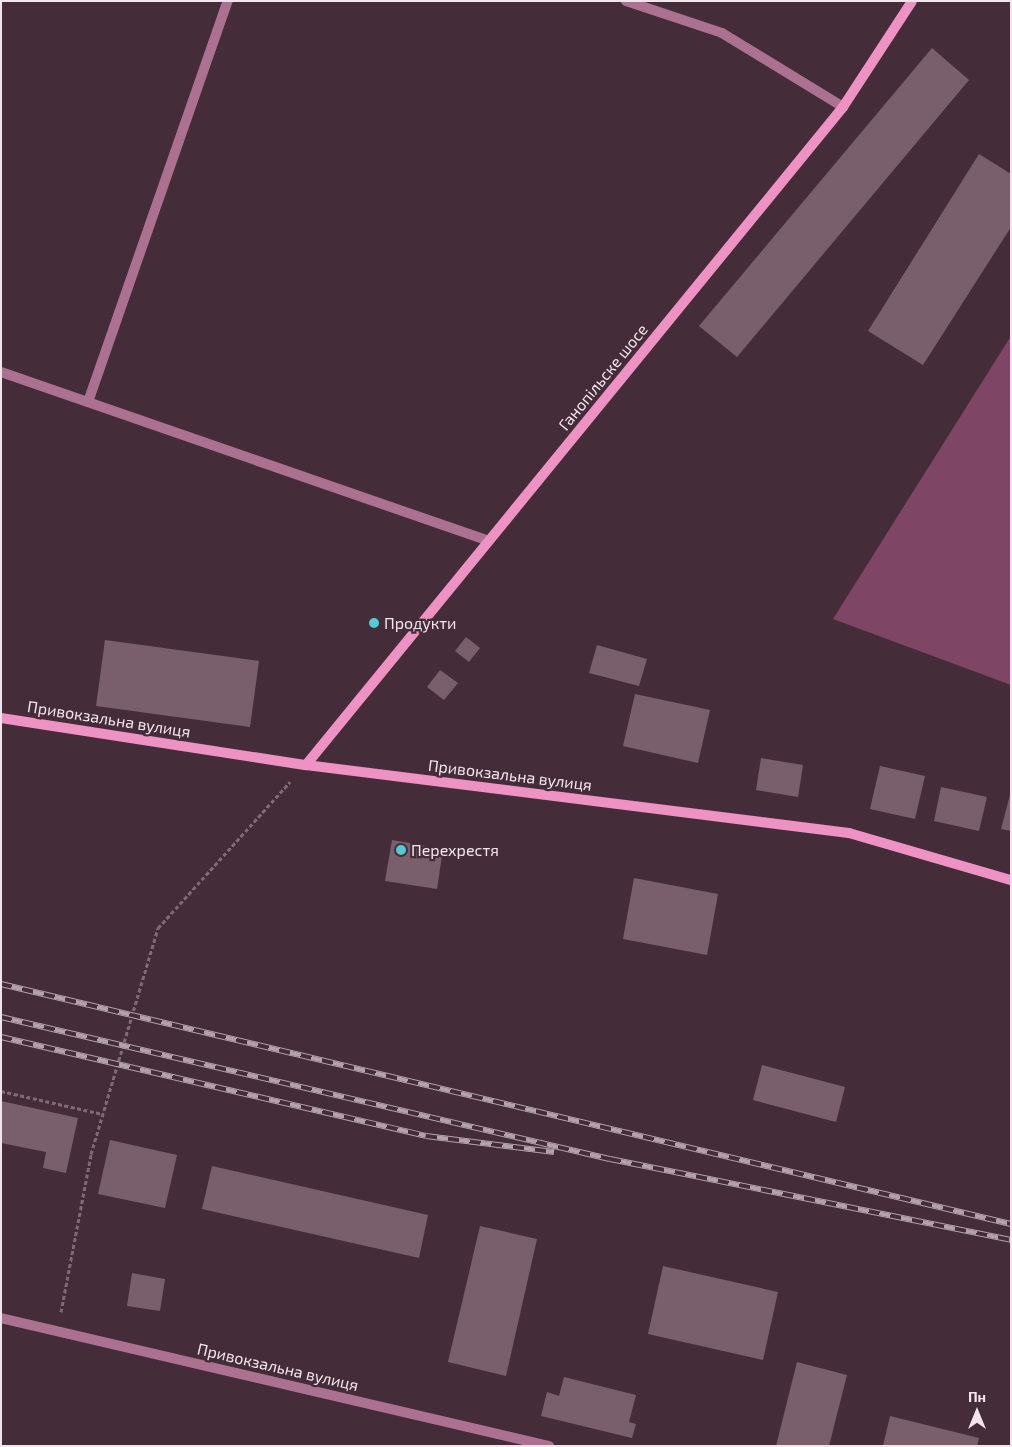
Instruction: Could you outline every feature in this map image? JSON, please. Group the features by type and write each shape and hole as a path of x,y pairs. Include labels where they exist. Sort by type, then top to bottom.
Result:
{"main road":[{"name":"Ганопільске шосе","path":"306,764 843,107 912,1"},
{"name":"Привокзальна вулиця","path":"1,718 306,764 849,834 1011,880"}],"street":[{"path":"88,402 228,1"},
{"path":"626,1 722,33 843,107"},
{"path":"1,372 489,541"},
{"name":"Привокзальна вулиця","path":"1,1318 548,1446"}],"path":[{"path":"57,1331 84,1185 102,1114 158,928 306,764"},
{"path":"1,1091 102,1114"}],"shaded area":[{"path":"1011,336 1011,685 833,619"}],"building":[{"path":"932,48 969,80 737,357 699,326"},
{"path":"979,154 1011,174 1011,227 923,365 868,331"},
{"path":"466,637 480,648 469,662 455,651"},
{"path":"105,640 259,661 250,727 96,706"},
{"path":"597,645 647,659 639,686 589,673"},
{"path":"440,670 458,683 444,700 427,687"},
{"path":"635,694 710,710 698,763 623,746"},
{"path":"761,758 803,765 798,797 756,790"},
{"path":"880,766 925,776 915,819 870,809"},
{"path":"941,787 987,797 979,831 934,821"},
{"path":"1011,795 1011,831 1001,829"},
{"path":"392,840 443,849 437,889 385,881"},
{"path":"634,878 718,894 707,955 623,939"},
{"path":"762,1065 845,1087 836,1122 753,1100"},
{"path":"1,1101 78,1118 66,1173 43,1168 46,1152 1,1143"},
{"path":"110,1140 177,1155 165,1208 98,1194"},
{"path":"212,1166 428,1215 419,1258 202,1209"},
{"path":"480,1226 537,1239 506,1376 448,1362"},
{"path":"663,1266 778,1292 763,1360 648,1334"},
{"path":"132,1273 165,1279 160,1311 127,1306"},
{"path":"797,1362 847,1375 829,1446 776,1446"},
{"path":"564,1377 636,1395 629,1422 636,1424 632,1438 541,1416 547,1392 559,1396"},
{"path":"890,1416 979,1438 977,1446 883,1446"}],"railway":[{"path":"1,984 1011,1224"},
{"path":"1,1017 610,1159 1011,1240"},
{"path":"1,1037 426,1136 554,1152"}],"place":[{"name":"Продукти","path":"374,623"},
{"name":"Перехрестя","path":"401,850"}]}
